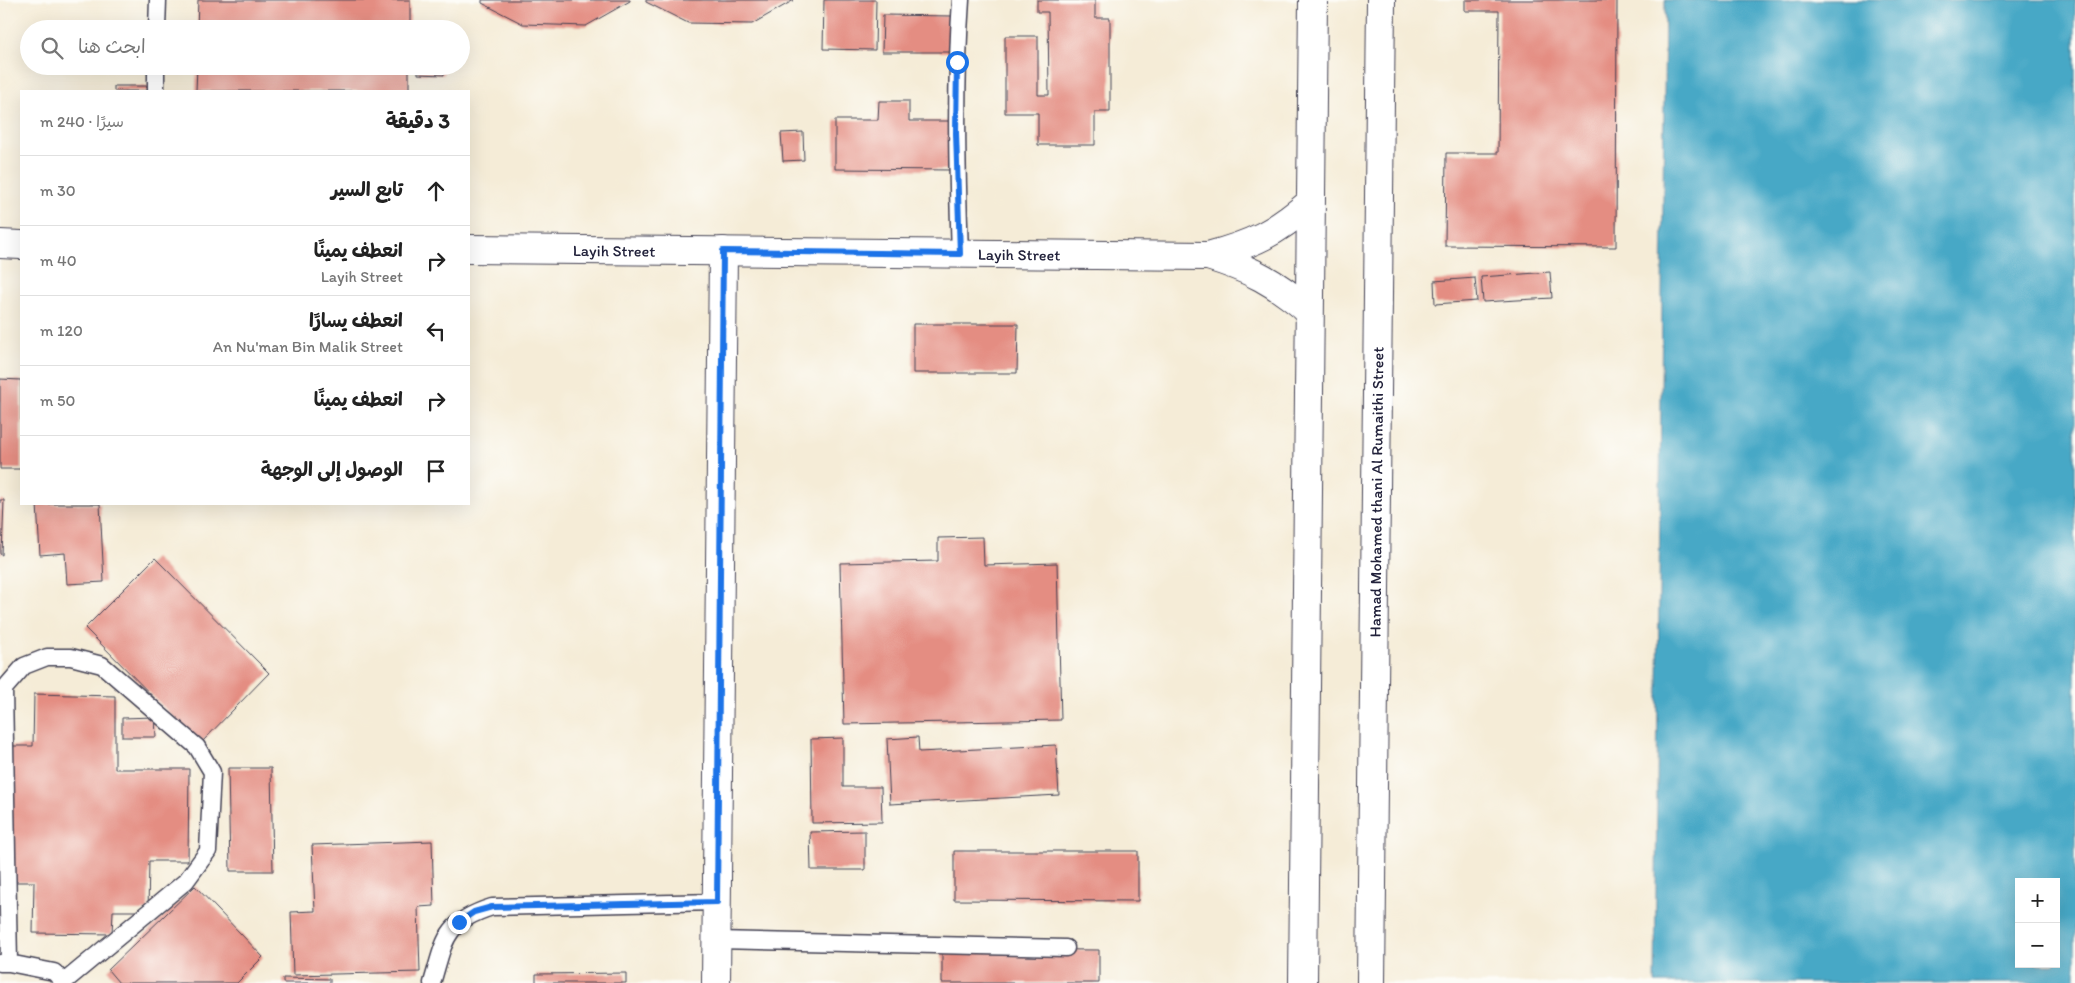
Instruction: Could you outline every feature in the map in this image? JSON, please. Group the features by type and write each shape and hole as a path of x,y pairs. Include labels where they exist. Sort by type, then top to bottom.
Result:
{"street":[{"path":"1303,983 1313,0"},
{"name":"Hamad Mohamed thani Al Rumaithi Street","path":"1371,983 1381,0"},
{"name":"Layih Street","path":"470,249 1208,256 1236,248 1263,237 1288,221 1310,203"},
{"path":"0,244 20,245"},
{"path":"716,983 723,251"},
{"name":"Layih Street","path":"1208,256 1236,265 1263,277 1287,292 1309,311"}],"lane":[{"path":"157,20 158,0"},
{"path":"960,254 956,133 957,62 962,0"},
{"path":"156,75 156,90"},
{"path":"47,657 71,657 102,665 197,747 212,772 208,851 186,881 64,983 54,972 5,963 4,689 24,666 47,657"},
{"path":"432,983 445,937 474,912 492,907 717,902"},
{"path":"716,940 1066,948"}],"water":[{"path":"1665,0 2075,0 2075,983 1655,983"}],"building":[{"path":"198,0 410,0 410,20 197,20"},
{"path":"482,0 630,1 586,26 523,24 482,3"},
{"path":"646,0 794,0 752,24 688,23 646,2"},
{"path":"824,0 876,0 875,50 823,49"},
{"path":"1037,0 1095,0 1095,18 1110,18 1110,112 1095,112 1095,145 1038,145 1038,113 1005,113 1005,36 1038,36 1038,95 1049,95 1048,12 1037,12"},
{"path":"1465,0 1617,0 1616,247 1445,246 1446,153 1498,153 1499,11 1465,11"},
{"path":"883,15 952,16 952,52 882,52"},
{"path":"197,75 409,75 409,90 196,90"},
{"path":"114,86 151,86 151,90 114,90"},
{"path":"879,101 909,101 909,121 951,121 951,170 835,169 835,120 878,120"},
{"path":"803,132 804,160 783,161 781,133"},
{"path":"1550,272 1552,298 1483,302 1481,277"},
{"path":"1475,278 1477,301 1435,304 1434,281"},
{"path":"913,324 1018,324 1017,373 913,373"},
{"path":"0,379 20,380 20,469 0,469"},
{"path":"0,500 4,500 2,555 0,554"},
{"path":"37,505 100,505 104,582 67,584 65,553 40,555"},
{"path":"983,537 984,565 1057,563 1061,720 844,724 840,563 938,561 938,538"},
{"path":"155,558 269,673 200,744 85,628"},
{"path":"34,694 115,696 115,769 189,769 188,861 149,861 148,911 113,911 112,934 33,933 34,882 8,882 10,746 33,746"},
{"path":"155,717 156,737 122,737 122,718"},
{"path":"918,737 919,752 1056,745 1059,795 890,804 887,739"},
{"path":"843,738 843,787 881,787 882,822 812,823 811,739"},
{"path":"228,768 271,768 273,871 230,871"},
{"path":"865,831 865,870 811,870 810,832"},
{"path":"432,841 434,906 418,907 420,972 293,975 291,912 315,911 312,845"},
{"path":"954,851 1138,851 1138,901 954,900"},
{"path":"195,886 263,957 237,983 119,983 108,970"},
{"path":"942,949 1099,950 1099,983 942,983"},
{"path":"626,973 626,983 536,983 536,974"},
{"path":"283,978 330,979 330,983 283,983"}],"route":[{"path":"459,922 474,912 510,905 717,902 723,251 960,254 956,133 957,62"}]}
